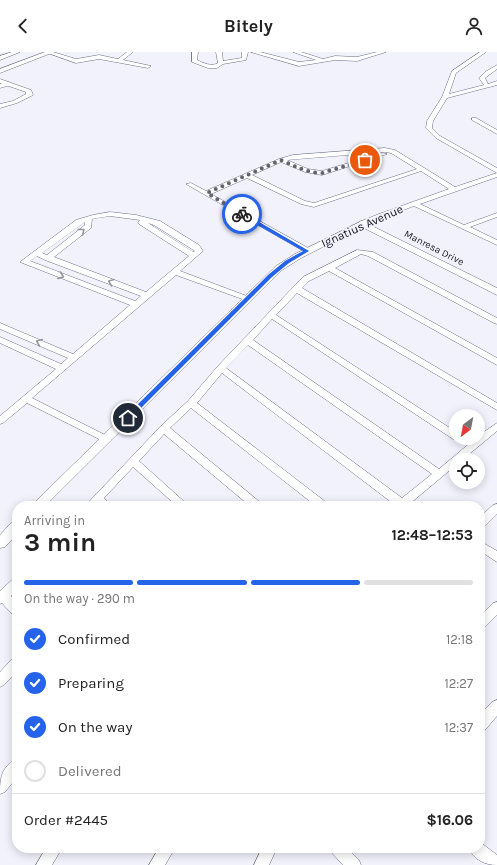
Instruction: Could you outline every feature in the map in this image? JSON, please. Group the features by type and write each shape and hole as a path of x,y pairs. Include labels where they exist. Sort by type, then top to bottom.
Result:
{"street":[{"path":"0,58 16,52"},
{"path":"0,71 50,52 79,62 93,57 99,57 148,66"},
{"path":"99,57 105,52"},
{"path":"120,61 130,52"},
{"path":"195,52 194,62 212,66 219,65 220,63 244,59 245,52"},
{"path":"219,52 220,63"},
{"path":"254,52 299,64 335,58 363,58 382,52"},
{"path":"296,52 306,53 322,60"},
{"path":"483,52 454,72 445,97 430,121 429,128 438,137 497,171"},
{"path":"487,86 482,78 497,67"},
{"path":"0,81 29,91 30,94 14,102 0,106"},
{"path":"445,97 497,83"},
{"path":"0,86 8,84"},
{"path":"474,120 496,130"},
{"path":"207,193 281,160 293,157 384,150 393,151 455,190"},
{"path":"281,160 307,171 322,173 393,151"},
{"path":"247,175 303,203 314,205 422,168"},
{"name":"Ignatius Avenue","path":"42,501 279,268 306,251 381,215 497,175"},
{"path":"189,184 306,251"},
{"path":"414,204 497,243"},
{"path":"0,421 194,256 136,217 110,214 89,218 79,222 24,262 137,304"},
{"path":"464,228 497,215"},
{"path":"48,258 88,226 89,218"},
{"name":"Manresa Drive","path":"362,224 497,292"},
{"path":"95,501 164,428 191,403 221,368 306,279 360,252 366,252 497,321"},
{"path":"36,253 148,296"},
{"path":"330,268 497,362"},
{"path":"175,272 248,298"},
{"path":"297,288 497,407"},
{"path":"271,315 449,432"},
{"path":"0,326 75,358"},
{"path":"0,340 62,368"},
{"path":"248,340 439,474"},
{"path":"221,368 396,501"},
{"path":"26,399 106,439"},
{"path":"191,403 317,501"},
{"path":"406,501 497,426"},
{"path":"164,428 251,501"},
{"path":"133,461 178,501"},
{"path":"98,498 101,501"},
{"path":"485,519 497,508"},
{"path":"0,542 12,531"},
{"path":"485,549 497,557"},
{"path":"12,587 2,598 12,607"},
{"path":"485,619 497,607"},
{"path":"0,681 12,668"},
{"path":"485,719 497,706"},
{"path":"0,787 12,772"},
{"path":"43,865 51,853"},
{"path":"156,865 164,853"},
{"path":"261,865 267,853"},
{"path":"342,853 354,865"},
{"path":"483,853 496,863"}],"way so far":[{"path":"242,214 207,193 281,160 307,171 322,173 365,160"}],"route":[{"path":"128,418 270,276 287,262 306,251 242,214"}]}
